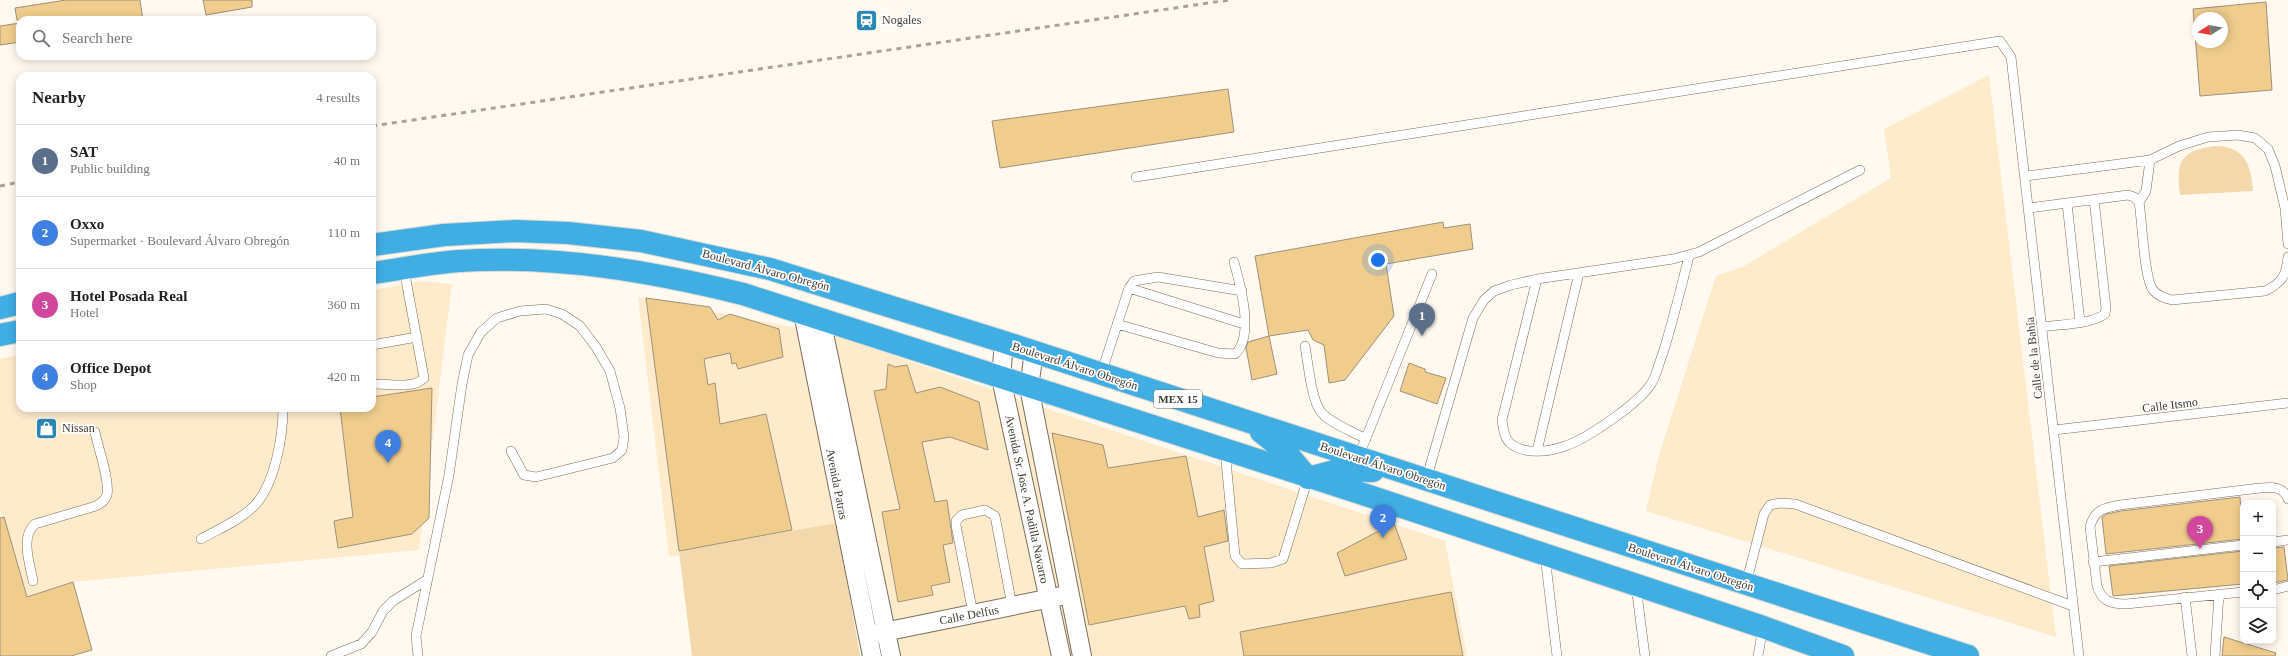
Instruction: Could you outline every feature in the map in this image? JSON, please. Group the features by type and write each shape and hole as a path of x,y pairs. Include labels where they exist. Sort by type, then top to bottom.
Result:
{"highway":[{"name":"Boulevard Álvaro Obregón","path":"376,244 444,235 515,231 568,233 640,240 770,269 1004,342 1242,420 1362,449 1417,477 1968,656"},
{"path":"376,272 474,261 534,261 608,266 673,277 743,294 1308,478 1363,494 1545,556 1763,627 1843,656"},
{"path":"0,308 16,304"},
{"path":"0,335 16,332"},
{"path":"1242,420 1272,438 1308,478"},
{"path":"1308,478 1339,470 1357,469 1417,477"}],"street":[{"name":"Avenida Patras","path":"812,316 891,656"},
{"name":"Avenida Patras","path":"812,316 867,636 872,656"},
{"name":"Avenida Sr. Jose A. Padilla Navarro","path":"1004,342 1001,378 1061,656"},
{"name":"Avenida Sr. Jose A. Padilla Navarro","path":"1034,352 1030,387 1082,656"},
{"name":"Calle Delfus","path":"867,636 1070,594"}],"lane":[{"name":"Calle de la Bahía","path":"1136,177 1990,41 2002,42 2011,57 2026,176 2079,656"},
{"path":"2026,176 2150,160 2179,146 2208,137 2238,135 2255,138 2268,149 2275,166 2285,208 2288,244"},
{"path":"2139,202 2146,191 2150,160"},
{"path":"1417,477 1473,318 1484,300 1494,291 1537,279 1689,256 1860,170"},
{"path":"2029,208 2128,195 2134,197 2139,202 2148,276 2152,289 2161,297 2172,300 2265,291 2277,285 2286,271 2288,258"},
{"path":"2042,327 2080,322 2101,317 2105,314 2106,308 2094,199"},
{"path":"2066,203 2080,322"},
{"path":"1537,279 1502,420 1504,434 1509,442 1518,447 1537,452 1566,446 1593,431 1639,398 1652,383 1671,325 1689,256"},
{"path":"1117,324 1228,355 1235,354 1240,350 1244,324 1242,291 1234,262"},
{"path":"376,383 414,384 421,382 424,378 424,371 404,269"},
{"path":"1537,452 1579,273"},
{"path":"1304,346 1312,383 1320,410 1362,449 1432,274"},
{"path":"1101,374 1128,288 1134,281 1141,278 1158,277 1242,291"},
{"path":"1128,288 1244,324"},
{"path":"418,656 416,636 449,475 462,384 468,355 481,332 497,318 520,311 546,309 562,314 580,326 596,347 610,371 620,408 624,437 622,450 612,458 536,477 524,475 510,451"},
{"path":"376,344 417,337"},
{"name":"Calle Itsmo","path":"2054,430 2288,403"},
{"path":"201,539 234,521 254,506 268,484 278,452 283,412"},
{"path":"33,581 27,547 27,537 30,529 35,524 96,506 104,502 107,494 107,483 94,432"},
{"path":"1225,450 1235,556 1242,564 1271,563 1283,559 1308,478"},
{"path":"2240,592 2126,604 2114,604 2106,601 2098,590 2093,562 2090,527 2092,518 2097,512 2105,508 2260,488 2280,489 2286,493 2288,499"},
{"path":"1746,585 1764,514 1770,505 1780,503 1795,504 2073,606"},
{"path":"974,614 956,525 956,521 962,514 985,510 995,516 1012,606"},
{"path":"2276,542 2288,540"},
{"path":"2093,562 2240,545"},
{"path":"1545,556 1557,656"},
{"path":"331,656 361,644 372,632 383,611 393,601 428,579"},
{"path":"1636,585 1645,656"},
{"path":"2276,589 2288,586"},
{"path":"2214,656 2219,594"},
{"path":"2185,597 2192,656"},
{"path":"1758,656 1763,627"}],"shaded area":[{"path":"1989,75 2056,637 1646,511 1659,455 1716,276 1744,266 1891,178 1884,129"},
{"path":"2215,146 2233,149 2240,153 2248,165 2253,191 2180,195 2179,174 2180,166 2183,160 2187,155 2194,151"},
{"path":"422,281 452,284 419,550 73,582 27,597 0,509 0,359 16,356 16,412 376,412 376,289"},
{"path":"638,297 837,336 1048,409 1445,541 1467,656 901,656 873,519 669,557"},
{"path":"837,523 860,656 692,656 679,551"}],"building":[{"path":"66,0 140,0 142,16 16,16 15,8"},
{"path":"203,0 252,0 252,7 206,15"},
{"path":"2266,2 2272,90 2200,96 2196,48 2228,48 2228,12 2193,12 2193,9"},
{"path":"16,24 16,43 0,45 0,26"},
{"path":"1228,89 1234,132 1000,168 992,121"},
{"path":"1443,222 1444,228 1470,224 1473,249 1386,264 1394,316 1345,380 1329,383 1324,345 1313,340 1308,330 1269,336 1255,256"},
{"path":"646,298 710,307 718,320 730,314 779,329 783,357 738,369 736,363 732,364 730,353 704,359 708,385 715,383 720,424 766,414 792,530 679,551"},
{"path":"1269,336 1277,374 1252,380 1246,348 1248,342"},
{"path":"1409,363 1425,369 1425,372 1446,378 1437,404 1400,391"},
{"path":"888,364 895,367 907,365 916,393 940,387 979,402 988,450 950,437 922,442 935,502 947,500 953,543 943,545 950,582 931,586 933,595 898,602 882,512 900,509 874,391 886,389"},
{"path":"432,388 429,518 412,534 338,548 334,521 353,517 340,412 376,412 376,396"},
{"path":"1052,433 1103,445 1108,468 1186,456 1198,517 1224,510 1228,541 1204,547 1214,601 1199,605 1200,617 1189,619 1185,606 1089,625"},
{"path":"2240,497 2240,539 2106,554 2102,517 2107,514 2121,511"},
{"path":"4,517 27,597 73,582 92,650 71,656 0,656 0,518"},
{"path":"1394,523 1407,559 1345,576 1337,553"},
{"path":"2284,547 2288,580 2276,582 2276,572 2276,548"},
{"path":"2240,551 2240,584 2113,596 2109,566"},
{"path":"1451,592 1463,656 1244,656 1240,632"},
{"path":"2224,637 2240,642 2240,644 2247,644 2276,653 2275,656 2222,656"}],"railway":[{"path":"376,125 1229,0"},
{"path":"0,186 16,183"}],"place":[{"name":"Nogales","path":"866,20"},
{"name":"SAT","path":"1422,336"},
{"name":"Nissan","path":"47,428"},
{"name":"Office Depot","path":"388,463"},
{"name":"Oxxo","path":"1383,538"},
{"name":"Hotel Posada Real","path":"2200,549"}]}
